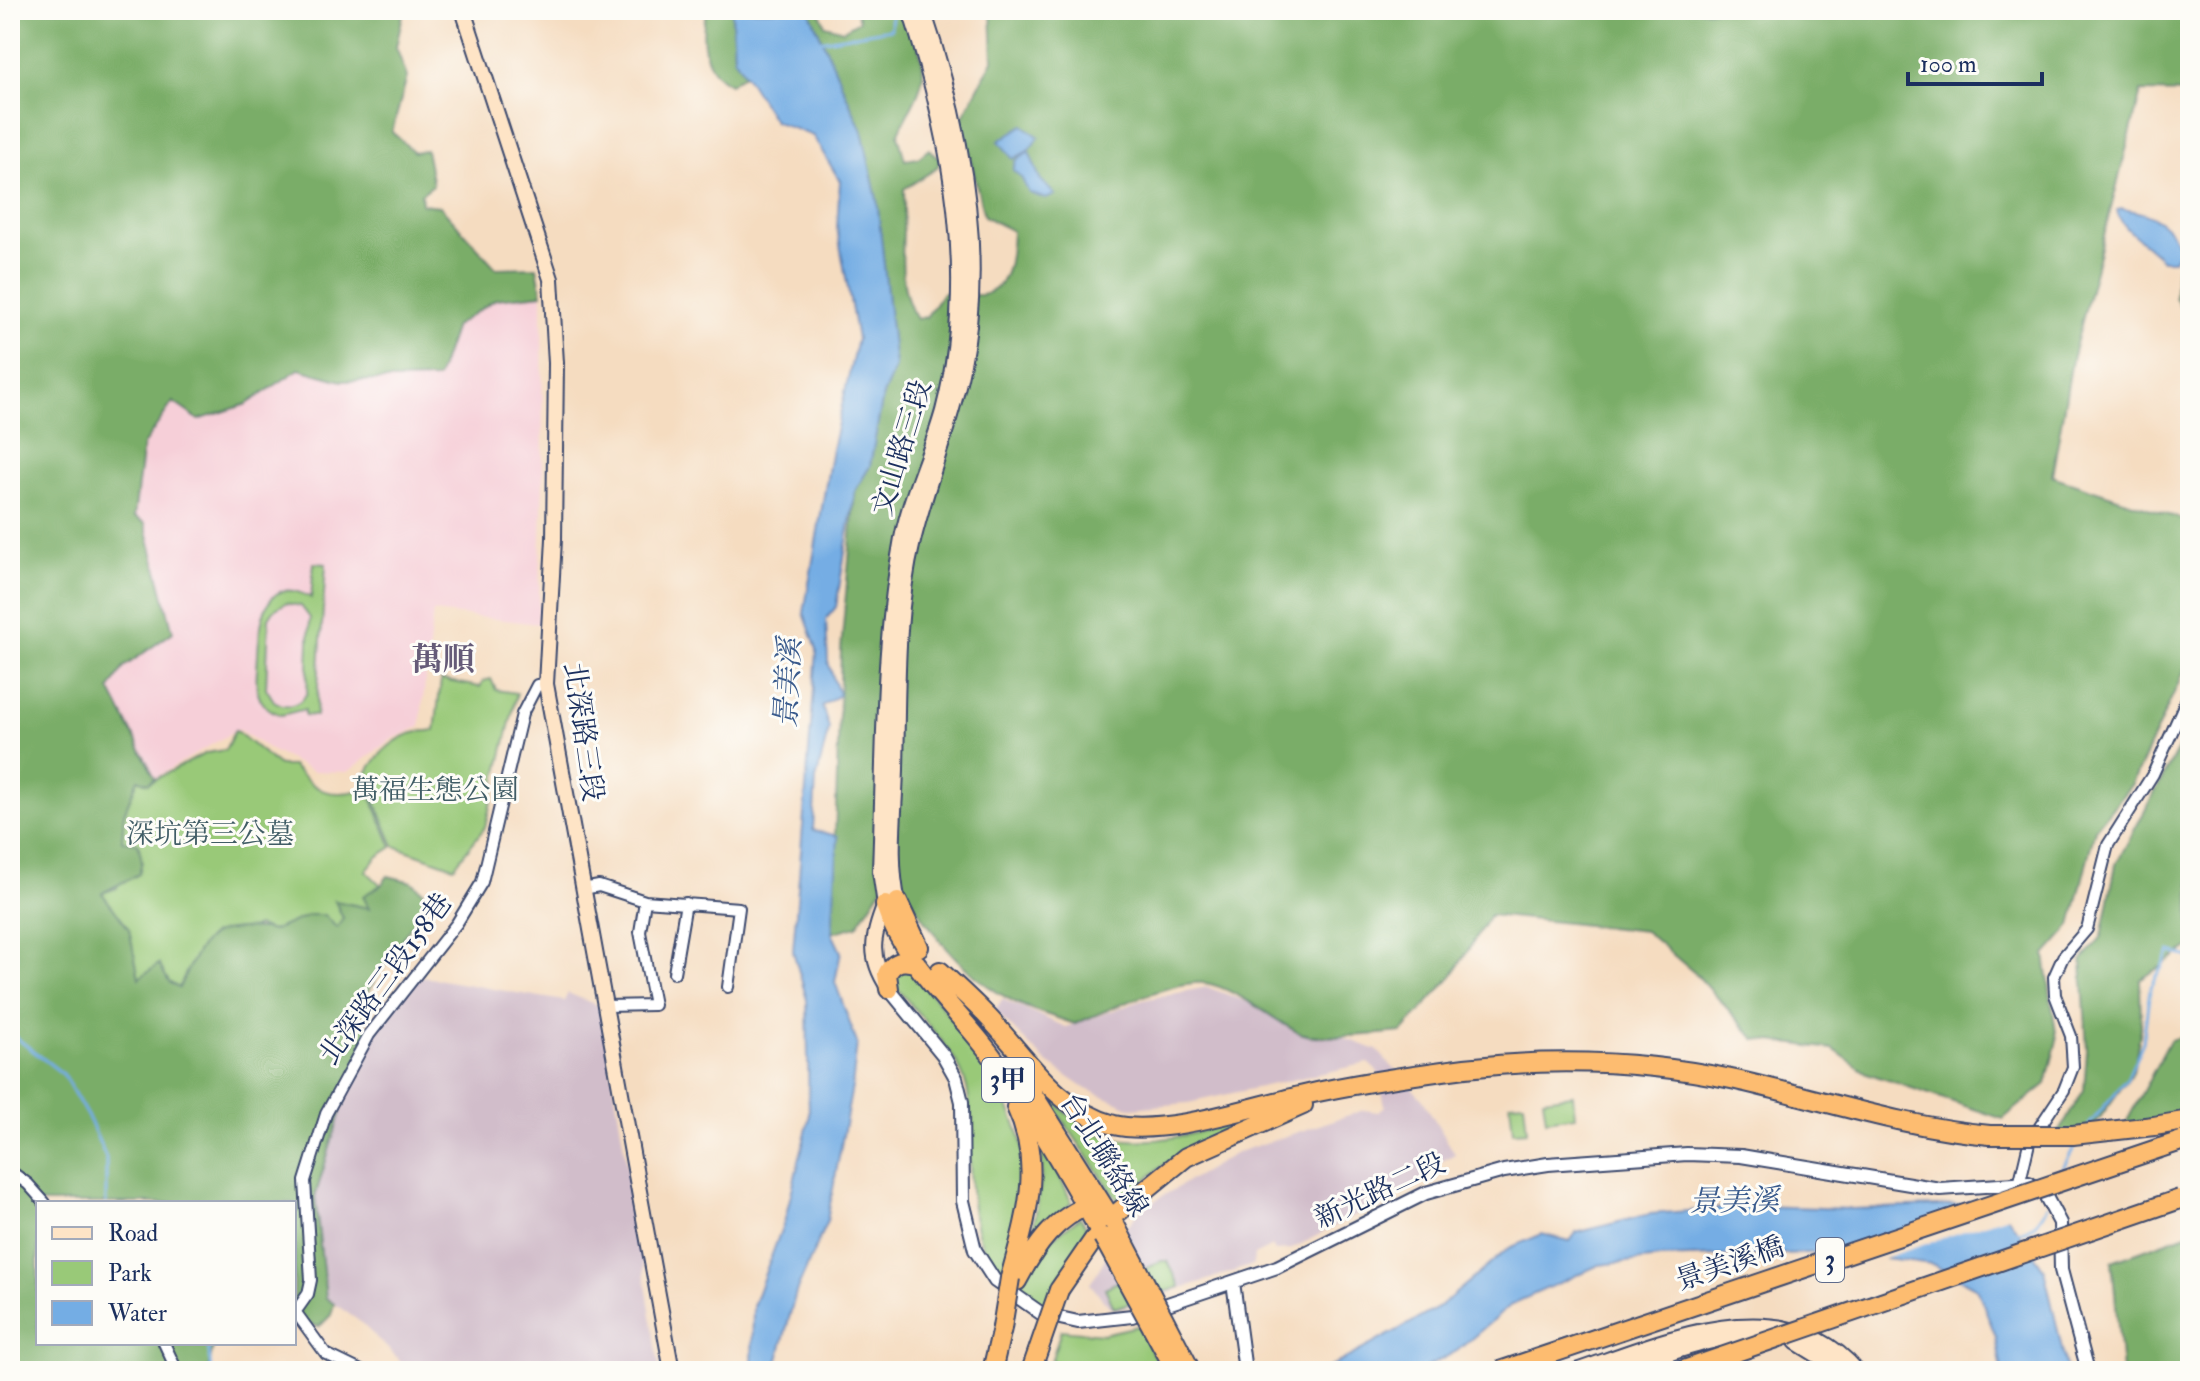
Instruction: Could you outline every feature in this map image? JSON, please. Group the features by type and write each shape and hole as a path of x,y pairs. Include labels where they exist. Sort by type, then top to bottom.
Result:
{"highway":[{"name":"台北聯絡線","path":"892,903 895,930 917,964 958,1013 1093,1203"},
{"name":"台北聯絡線","path":"892,903 914,940 1004,1053 1191,1371"},
{"path":"889,989 887,974 895,964 907,961 917,964"},
{"path":"940,971 989,1018 1060,1097 1079,1111 1119,1126 1163,1126 1308,1094 1464,1068 1549,1063 1636,1065 1733,1080 1885,1119 1990,1135 2073,1135 2190,1120"},
{"path":"958,1013 1014,1105 1032,1155 1033,1185 992,1371"},
{"path":"1031,1371 1059,1290 1107,1228 1167,1170 1217,1141 1312,1102 1366,1086"},
{"name":"景美溪橋","path":"1500,1371 2190,1138"},
{"name":"3","path":"1686,1369 2185,1197"},
{"path":"1014,1280 1043,1237 1070,1214 1093,1203"},
{"name":"台北聯絡線","path":"1107,1228 1176,1371"}],"main road":[{"name":"北深路三段","path":"463,10 531,213 554,301 554,539 546,684 672,1371"},
{"name":"文山路三段","path":"910,10 949,134"},
{"name":"文山路三段","path":"892,903 880,871 890,610 900,544 943,411 952,369 965,264 949,134 923,10"},
{"name":"新光路二段","path":"889,989 872,952 874,933 892,903"},
{"path":"1576,1371 1669,1347 1732,1326 1767,1326 1820,1342 1857,1371"},
{"path":"1617,1371 1669,1347 1731,1337 1786,1338 1817,1352 1843,1371"}],"street":[{"path":"2186,10 2190,25"},
{"name":"北深路三段158巷","path":"296,1310 308,1294 311,1280 305,1181 326,1114 369,1035 457,923 482,882 522,714 531,691 537,685 546,684"},
{"path":"2088,1371 2061,1270 2062,1236 2056,1213 2045,1195 2024,1182 2029,1143 2064,1090 2073,1067 2071,1036 2055,995 2054,977 2063,957 2087,929 2108,845 2153,774 2190,692"},
{"path":"583,889 599,886 645,901 739,908 728,987"},
{"path":"606,1006 654,1005 654,992 640,932 645,901"},
{"path":"674,973 686,903"},
{"name":"新光路二段","path":"889,989 943,1055 956,1078 962,1102 963,1201 969,1236 984,1266 1011,1295 1042,1314 1060,1320 1099,1323 1132,1316 1310,1252 1426,1193 1529,1166 1718,1154 1790,1162 1940,1189 2024,1182"},
{"path":"10,1171 28,1184 43,1201"},
{"path":"1233,1282 1245,1371"},
{"path":"296,1312 326,1354 361,1371"},
{"path":"165,1345 177,1371"},
{"path":"1669,1347 1686,1369"}],"shaded area":[{"path":"542,294 543,481 538,624 433,612 420,727 390,740 348,772 313,771 272,751 238,729 155,778 110,689 124,667 173,632 100,498 10,303 247,404 299,369 342,381 455,326 496,299"},
{"path":"418,976 564,1001 568,993 601,1007 660,1371 411,1371 359,1321 326,1298 315,1197 350,1081 371,1038"},
{"path":"1207,987 1377,1050 1423,1100 1455,1154 1431,1167 1438,1178 1388,1198 1290,1250 1275,1251 1272,1246 1254,1255 1253,1265 1113,1311 1090,1284 1115,1242 1142,1208 1238,1152 1364,1110 1378,1112 1385,1106 1378,1072 1368,1063 1188,1103 1132,1108 1086,1089 1046,1062 995,1011 1002,999 1066,1027 1143,1000"}],"green space":[{"path":"10,10 404,10 396,47 407,77 392,132 414,152 426,150 433,185 421,194 422,204 440,206 496,268 537,267 542,294 496,299 455,326 437,379 342,381 299,369 247,404 199,420 173,402 143,445 134,517 145,523 173,632 124,667 110,689 155,778 148,783 138,779 124,813 122,841 138,843 142,861 139,874 102,893 129,929 139,978 159,964 169,982 179,988 203,943 220,932 243,929 272,931 309,915 324,915 337,928 343,918 335,901 369,908 363,896 381,885 388,876 412,882 430,897 358,1006 371,1038 350,1081 315,1197 326,1298 334,1304 331,1315 319,1327 296,1319 296,1201 36,1201 36,1345 214,1345 208,1371 10,1371"},
{"path":"707,10 732,10 734,57 744,74 730,84 714,71 705,52 703,31"},
{"path":"809,10 819,10 825,25 843,30 859,21 856,10 903,10 919,47 922,78 898,135 905,160 918,158 929,149 940,160 937,168 904,189 903,273 905,290 917,319 926,317 943,293 981,295 991,292 1007,270 1012,231 984,216 961,120 993,60 991,10 2190,10 2190,93 2141,92 2072,360 2052,476 2190,522 2190,658 2132,784 2095,829 2071,926 2045,955 2057,1040 2046,1084 2003,1119 1867,1073 1833,1049 1755,1039 1697,975 1645,931 1490,915 1452,976 1402,1032 1332,1036 1297,1032 1239,996 1204,983 1158,991 1075,1024 1031,1009 996,991 961,963 931,929 893,871 857,926 832,933 841,650 855,491 870,466 883,395 895,367 877,200 862,131"},
{"path":"2190,253 2190,326 2175,297 2176,268"},
{"path":"314,563 326,564 316,716 305,715 305,709 282,715 265,706 258,691 261,626 268,603 275,595 284,591 296,592 311,598","holes":["286,603 301,606 310,618 307,693 296,703 284,705 274,701 266,688 269,618 274,610"]},
{"name":"萬福生態公園","path":"491,679 496,690 517,693 485,827 454,867 394,846 365,777 377,758 402,737 435,731 441,680 480,687 483,681"},
{"path":"2190,727 2190,947 2140,980 2141,1028 2133,1072 2085,1138 2056,1136 2084,1090 2087,1050 2082,961 2102,936 2116,864"},
{"name":"深坑第三公墓","path":"235,730 279,766 292,766 318,788 334,793 368,789 392,847 377,857 366,871 381,885 363,896 370,909 335,901 343,918 337,928 309,915 272,931 257,926 203,946 179,989 169,982 139,979 102,893 117,888 124,813 138,779 148,783 206,753 225,750"},
{"path":"901,969 911,970 948,1014 986,1067 1015,1123 1026,1178 1021,1214 1005,1275 1080,1217 1090,1233 1047,1310 1021,1294 1002,1277 988,1257 979,1236 971,1188 966,1085 951,1053 895,985 894,978"},
{"path":"2190,1034 2190,1121 2119,1136 2170,1040"},
{"path":"1034,1078 1063,1110 1083,1126 1125,1140 1170,1138 1259,1116 1166,1163 1119,1202"},
{"path":"1573,1095 1575,1116 1546,1120 1543,1099"},
{"path":"1524,1102 1527,1131 1513,1132 1510,1103"},
{"path":"1042,1139 1072,1203 1033,1232 1042,1174"},
{"path":"2190,1233 2190,1371 2122,1371 2112,1261"},
{"path":"1161,1261 1168,1261 1180,1287 1114,1308 1105,1288"},
{"path":"1138,1326 1162,1371 1048,1371 1061,1330 1103,1334"}],"water":[{"path":"732,10 809,10 862,131 877,200 895,367 883,395 870,466 855,491 836,607 826,619 828,662 839,695 822,706 829,728 816,780 813,830 838,836 832,933 841,952 835,982 857,1043 852,1087 827,1221 796,1292 775,1371 752,1371 753,1306 785,1219 809,1119 807,1000 793,951 817,650 804,613 831,454 857,339 837,228 840,181 813,136 774,121 734,57"},
{"path":"1023,125 1039,137 1028,151 1013,159 999,141"},
{"path":"1029,152 1040,179 1055,195 1046,199 1029,193 1021,177 1013,170 1016,161"},
{"path":"2117,210 2158,220 2171,232 2179,250 2173,260 2162,260 2129,230 2119,217"},
{"path":"1966,1205 2008,1217 2044,1269 2067,1371 2002,1371 1996,1337 1977,1288 1932,1264 1839,1252 1660,1258 1599,1265 1512,1304 1457,1351 1420,1371 1323,1371 1438,1308 1509,1248 1542,1234 1570,1241 1576,1233 1650,1214 1752,1206 1852,1209"}],"pier":[{"path":"1977,1204 2011,1215 1876,1261 1839,1256"}],"waterway":[{"path":"819,41 891,29 892,10"},
{"path":"10,939 16,957 10,960"},
{"path":"2089,1125 2127,1079 2143,1042 2150,989 2170,952 2190,957"},
{"path":"10,1033 63,1074 90,1121 106,1158 106,1201"},
{"path":"2058,1176 2078,1141"},
{"path":"2016,1232 2035,1223 2047,1205"},
{"path":"208,1345 211,1371"}],"district":[{"name":"萬順","path":"443,660"}],"water label":[{"name":"景美溪","path":"788,683"},
{"name":"景美溪","path":"1734,1201"}]}
